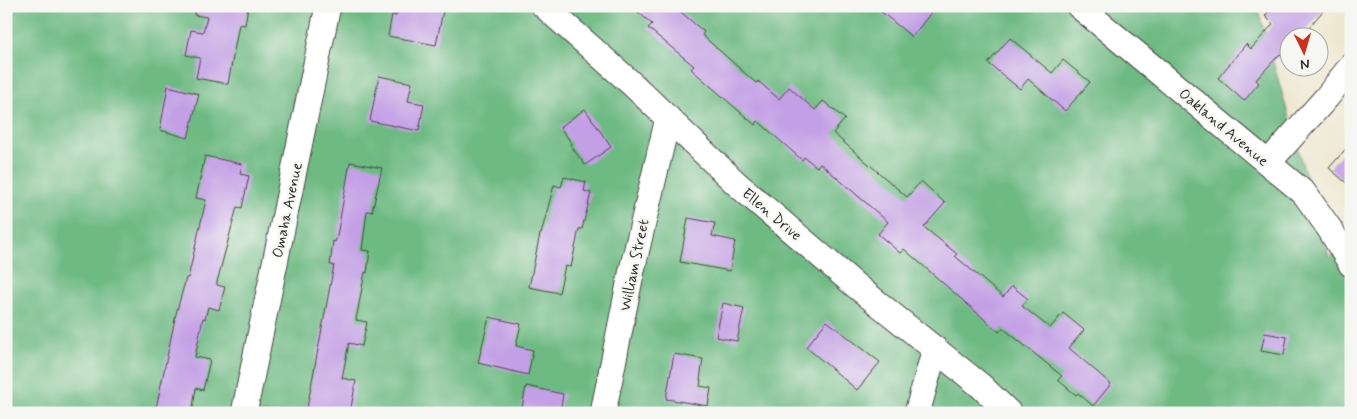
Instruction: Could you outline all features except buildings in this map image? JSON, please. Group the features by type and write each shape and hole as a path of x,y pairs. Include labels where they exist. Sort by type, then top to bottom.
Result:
{"street":[{"name":"Omaha Avenue","path":"244,413 328,6"},
{"name":"Ellen Drive","path":"544,6 632,84 738,185 855,285 981,386 1009,413"},
{"name":"Oakland Avenue","path":"1079,6 1304,193 1329,228 1351,264"},
{"path":"1268,164 1351,66"},
{"name":"William Street","path":"603,413 631,274 668,118"},
{"path":"917,413 935,349"}],"green space":[{"path":"6,6 1257,6 1329,256 1351,243 1351,413 6,413"}]}
